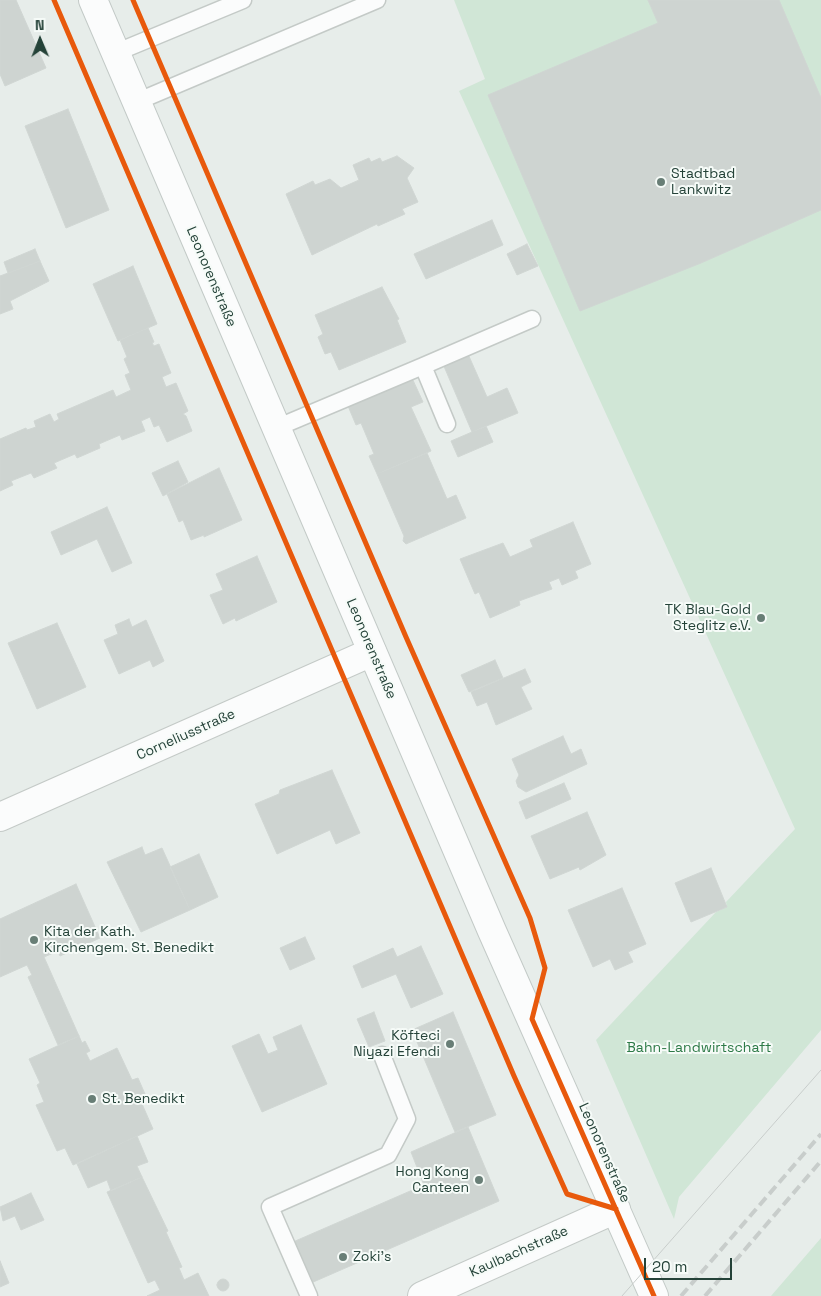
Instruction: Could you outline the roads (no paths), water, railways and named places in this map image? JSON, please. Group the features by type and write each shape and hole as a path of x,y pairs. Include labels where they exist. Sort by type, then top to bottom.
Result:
{"main road":[{"name":"Leonorenstraße","path":"93,0 492,931 654,1296"},
{"name":"Corneliusstraße","path":"0,817 372,652"},
{"name":"Kaulbachstraße","path":"422,1296 616,1208"}],"lane":[{"path":"115,53 243,0"},
{"path":"136,102 377,0"},
{"path":"276,428 532,319"},
{"path":"423,366 447,424"},
{"path":"309,1296 270,1207 388,1155 407,1119 382,1055"}],"tram line":[{"path":"622,1296 821,1070"}],"railway":[{"path":"681,1296 821,1134"},
{"path":"705,1296 821,1161"}],"place":[{"name":"Stadtbad Lankwitz","path":"661,182"},
{"name":"TK Blau-Gold Steglitz e.V.","path":"761,618"},
{"name":"Kita der Kath. Kirchengem. St. Benedikt","path":"34,940"},
{"name":"Köfteci Niyazi Efendi","path":"450,1044"},
{"name":"St. Benedikt","path":"92,1099"},
{"name":"Hong Kong Canteen","path":"479,1180"},
{"name":"Zoki's","path":"343,1257"}],"park label":[{"name":"Bahn-Landwirtschaft","path":"699,1048"}]}
